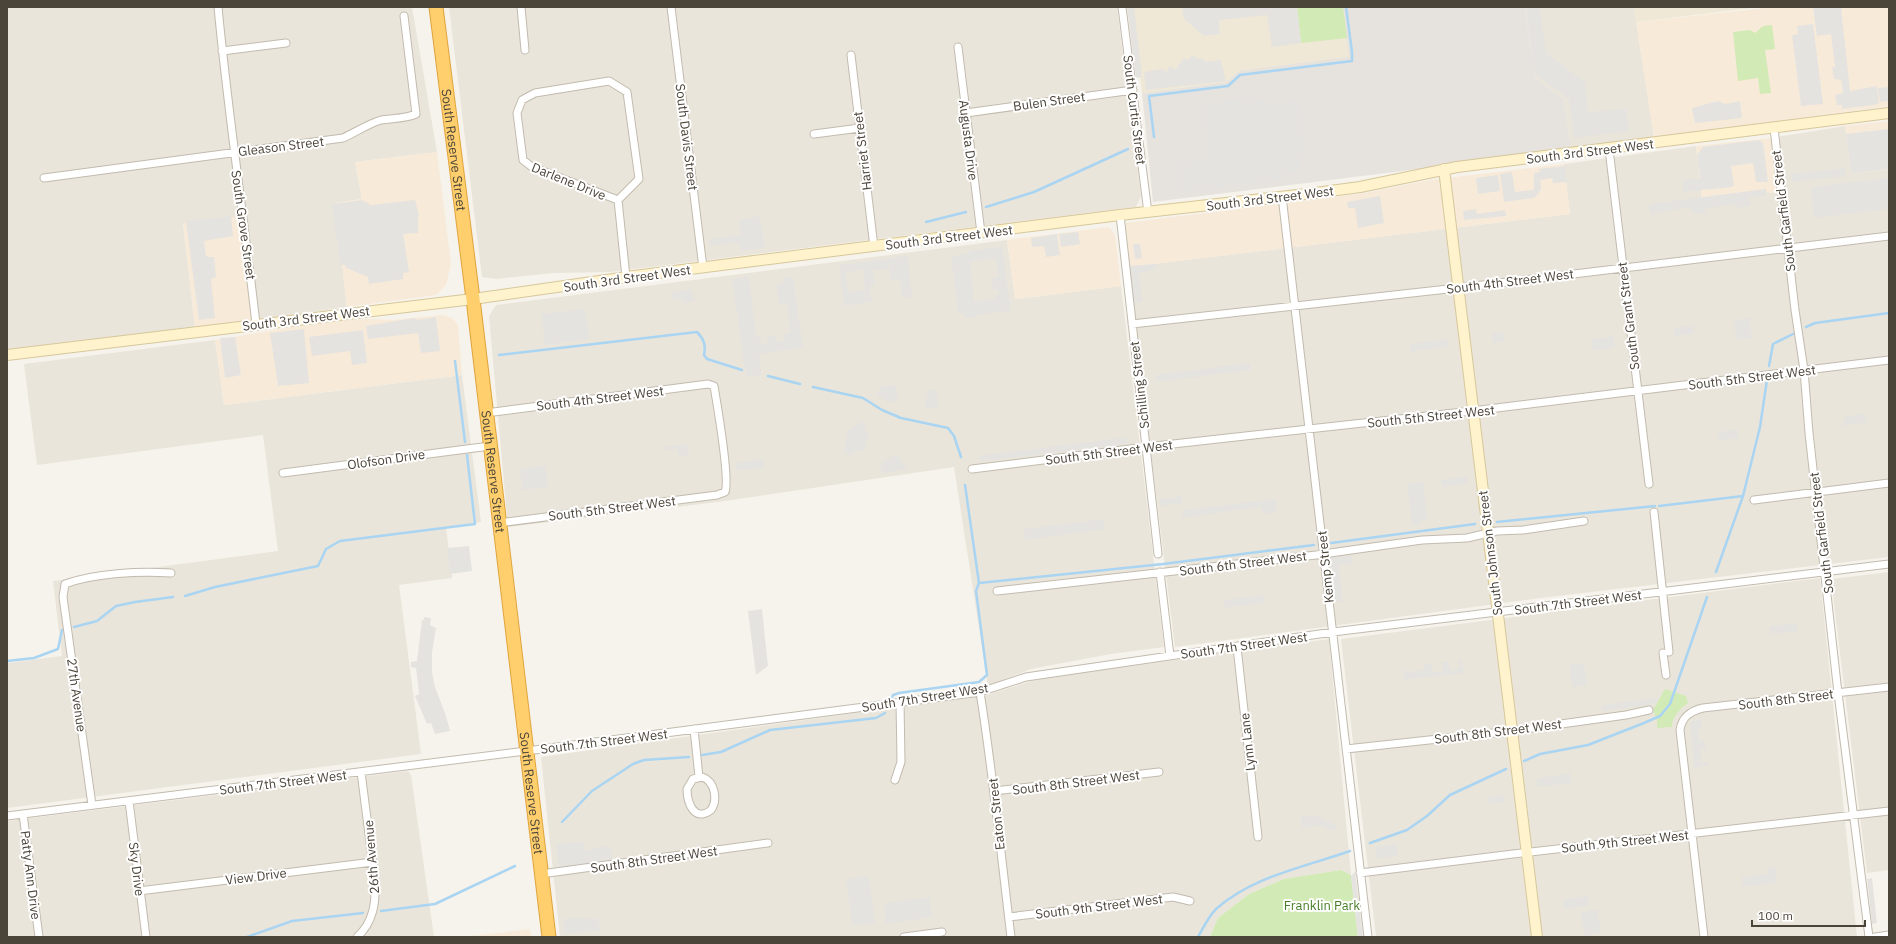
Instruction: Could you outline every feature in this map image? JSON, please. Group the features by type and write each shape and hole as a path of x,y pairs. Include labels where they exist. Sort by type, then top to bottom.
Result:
{"highway":[{"name":"South Reserve Street","path":"436,7 549,937"}],"main road":[{"name":"South 3rd Street West","path":"7,355 472,298 626,277 1120,215 1360,187 1444,169 1889,114"},
{"name":"South Johnson Street","path":"1444,169 1472,411 1511,730 1528,852 1537,937"}],"street":[{"name":"South Grove Street","path":"218,7 234,152 245,224 256,324"},
{"path":"521,7 525,50"},
{"name":"South Davis Street","path":"671,7 703,268"},
{"name":"South Curtis Street","path":"1122,7 1148,212"},
{"name":"Gleason Street","path":"44,178 344,138 367,125 381,120 408,118 416,114 404,16"},
{"path":"222,51 286,43"},
{"name":"Augusta Drive","path":"958,47 981,233"},
{"name":"Harriet Street","path":"851,54 874,247"},
{"name":"Darlene Drive","path":"609,81 627,92 639,179 618,200 532,167 523,160 517,113 522,100 535,93 609,81"},
{"name":"Bulen Street","path":"966,113 1133,90"},
{"path":"814,134 860,128"},
{"name":"South Garfield Street","path":"1774,128 1804,370 1838,692 1869,937"},
{"name":"South Grant Street","path":"1609,149 1622,268 1649,484"},
{"name":"Kemp Street","path":"1282,196 1368,937"},
{"name":"Darlene Drive","path":"618,200 626,277"},
{"name":"Schilling Street","path":"1120,215 1158,554"},
{"name":"South 4th Street West","path":"1132,324 1458,288 1889,236"},
{"name":"South 5th Street West","path":"972,469 1146,447 1472,411 1889,360"},
{"name":"South 4th Street West","path":"486,413 700,385 714,386 727,487 724,492"},
{"name":"Olofson Drive","path":"283,473 490,446"},
{"path":"1754,500 1889,483"},
{"name":"South 5th Street West","path":"499,523 717,495 724,492"},
{"path":"1654,512 1662,592 1666,675"},
{"name":"South 6th Street West","path":"997,591 1324,553 1383,544 1422,540 1467,538 1488,533 1584,521"},
{"name":"South 7th Street West","path":"7,816 980,692 1026,676 1237,647 1333,632 1889,564"},
{"name":"27th Avenue","path":"92,805 64,597 65,584 75,580 141,571 171,573"},
{"path":"1160,572 1170,656"},
{"name":"Lynn Lane","path":"1237,647 1258,837"},
{"name":"South 8th Street","path":"1692,834 1680,730 1685,716 1699,709 1889,687"},
{"name":"Eaton Street","path":"980,692 992,772 1011,937"},
{"path":"895,780 901,762 900,702"},
{"name":"South 8th Street West","path":"1346,750 1626,715 1649,710"},
{"path":"694,729 699,777"},
{"name":"26th Avenue","path":"357,937 370,922 376,896 361,772"},
{"name":"South 8th Street West","path":"994,791 1159,772"},
{"path":"699,777 705,778 710,782 715,800 711,810 703,813 698,813 692,809 687,792 690,781 699,777"},
{"name":"Sky Drive","path":"128,801 146,937"},
{"name":"South 9th Street West","path":"1360,873 1528,852 1889,811"},
{"name":"Patty Ann Drive","path":"23,814 39,937"},
{"path":"1692,834 1704,937"},
{"name":"South 8th Street West","path":"541,874 768,843"},
{"name":"View Drive","path":"140,891 373,862"},
{"name":"South 9th Street West","path":"1009,917 1173,896 1190,901"},
{"path":"904,937 942,932"},
{"path":"1875,937 1889,935"}],"shaded area":[{"path":"7,7 412,7 437,152 355,162 362,199 335,203 347,307 259,320 183,223 195,328 7,349"},
{"path":"449,7 1117,7 1141,196 1136,207 610,272 554,273 496,279 482,277"},
{"path":"1127,7 1134,7 1142,77 1136,78"},
{"path":"1131,7 1343,7 1349,57 1239,71 1226,82 1142,93"},
{"path":"1182,7 1297,7 1301,43 1272,47 1267,15 1219,20 1220,34 1204,36 1184,19"},
{"path":"1343,7 1525,7 1535,78 1563,99 1571,150 1153,202 1142,93 1226,82 1239,71"},
{"path":"1525,7 1634,7 1654,138 1571,150 1563,99 1535,78"},
{"path":"1526,7 1540,7 1546,53 1585,82 1588,112 1626,109 1629,131 1574,138 1569,99 1534,73"},
{"path":"1634,7 1760,7 1636,22"},
{"path":"1775,7 1889,7 1889,106 1654,138 1636,22"},
{"path":"1813,7 1841,7 1850,91 1877,86 1879,103 1842,109 1842,105 1837,105 1835,95 1843,93 1841,80 1834,79 1832,67 1835,67 1831,34 1817,36"},
{"path":"1813,24 1823,104 1801,106 1792,35 1798,34 1797,26"},
{"path":"1192,55 1198,59 1204,59 1205,62 1221,60 1226,81 1146,90 1144,72 1162,69 1166,72 1170,66 1175,70 1184,58 1188,61"},
{"path":"1889,87 1889,101 1880,102 1878,88"},
{"path":"1247,98 1276,102 1299,100 1306,156 1301,158 1300,166 1297,172 1282,176 1282,180 1181,193 1175,163 1209,158 1201,103"},
{"path":"1718,101 1725,104 1740,101 1742,118 1695,123 1692,108"},
{"path":"1889,121 1889,169 1851,173 1845,126"},
{"path":"1845,126 1851,173 1889,169 1889,557 1541,598 1175,647 1128,267 1570,214 1564,164 1696,146 1702,200 1777,192 1771,138"},
{"path":"1889,129 1889,169 1851,173 1846,134"},
{"path":"1771,138 1777,192 1702,200 1696,146"},
{"path":"1759,140 1763,143 1768,182 1756,182 1753,163 1731,166 1734,185 1732,187 1683,192 1682,180 1700,178 1697,155 1703,147"},
{"path":"437,152 451,264 446,285 436,295 347,307 335,203 362,199 355,162"},
{"path":"1564,164 1570,214 1128,267 1125,223 1359,194 1430,180"},
{"path":"1565,166 1567,182 1553,183 1552,178 1541,180 1540,177 1541,188 1539,193 1534,198 1504,202 1500,174 1512,172 1515,192 1534,190 1534,173 1540,172 1539,169"},
{"path":"1845,168 1846,176 1792,182 1791,174"},
{"path":"1498,175 1500,191 1478,194 1476,178"},
{"path":"1889,178 1889,209 1814,218 1811,187"},
{"path":"1766,189 1767,195 1749,198 1750,206 1735,208 1734,204 1705,209 1705,213 1692,214 1690,207 1650,214 1649,204"},
{"path":"1380,196 1384,223 1358,228 1355,208 1348,208 1347,202"},
{"path":"362,200 371,205 415,200 419,215 418,233 403,234 409,272 403,273 403,279 369,284 368,277 346,268 345,265 340,265 332,204"},
{"path":"1476,209 1477,214 1505,210 1506,216 1464,220 1463,211"},
{"path":"231,216 233,236 204,241 206,256 214,257 216,277 211,279 215,318 199,320 186,221"},
{"path":"246,216 259,320 195,328 183,223"},
{"path":"760,216 765,248 740,251 739,242 710,246 709,239 741,235 739,220"},
{"path":"1109,227 1115,235 1121,286 1015,299 1007,240"},
{"path":"1078,232 1080,244 1061,247 1059,234"},
{"path":"1057,234 1060,255 1046,257 1044,246 1032,247 1031,238"},
{"path":"1007,240 1015,299 1121,286 1164,647 1111,654 1031,669 988,686 954,467 718,502 508,527 489,316 496,305"},
{"path":"1133,244 1140,244 1142,258 1135,259"},
{"path":"1002,247 1011,311 979,314 976,317 964,318 964,313 958,313 951,257 966,254 972,250","holes":["996,258 998,277 992,278 993,290 999,289 998,295 993,299 974,301 970,262"]},
{"path":"908,256 912,297 902,298 900,280 890,281 888,258"},
{"path":"887,259 888,269 873,271 875,285 870,286 872,302 844,306 839,265","holes":["863,270 865,290 848,292 846,272"]},
{"path":"1156,264 1156,269 1139,273 1142,302 1133,303 1129,266"},
{"path":"749,276 756,337 760,337 761,344 768,343 767,336 776,335 777,342 784,341 783,334 790,333 787,304 779,305 776,285 783,284 783,278 793,276 803,348 759,354 761,375 746,377 732,279"},
{"path":"692,289 694,301 683,303 682,299 672,300 671,293"},
{"path":"585,309 590,339 545,345 541,314"},
{"path":"443,315 452,318 458,325 462,375 224,405 215,340 329,321 369,319 393,320"},
{"path":"436,317 440,351 421,353 418,333 368,339 366,326 414,318 417,320"},
{"path":"1750,318 1752,338 1736,340 1734,320"},
{"path":"1693,326 1693,334 1674,336 1673,328"},
{"path":"304,329 309,383 278,386 270,333"},
{"path":"363,330 367,363 352,365 350,351 312,356 309,337"},
{"path":"1504,332 1505,342 1492,343 1491,334"},
{"path":"1613,336 1615,348 1592,351 1591,339"},
{"path":"235,337 241,375 225,378 220,338"},
{"path":"1448,339 1449,347 1410,352 1409,344"},
{"path":"215,340 224,405 462,375 481,522 446,527 452,578 399,585 421,754 7,808 7,663 62,656 53,581 278,551 263,435 37,465 24,364"},
{"path":"1250,363 1251,370 1156,382 1155,375"},
{"path":"896,385 898,401 890,402 877,396 880,386"},
{"path":"930,389 937,390 938,408 925,408 925,402"},
{"path":"1864,413 1868,422 1842,426 1845,417"},
{"path":"863,421 869,439 864,443 867,447 861,452 859,449 848,456 844,450 848,430"},
{"path":"1738,429 1739,438 1719,441 1718,432"},
{"path":"1126,437 1127,444 985,461 980,461 979,456"},
{"path":"688,444 689,455 678,456 677,449 666,450 665,447"},
{"path":"897,453 907,470 882,473 880,464"},
{"path":"763,459 764,468 737,471 736,463"},
{"path":"545,465 548,487 522,490 520,469"},
{"path":"1467,476 1467,484 1442,487 1441,480"},
{"path":"1423,481 1427,519 1422,520 1421,525 1412,526 1407,484"},
{"path":"1181,496 1183,503 1160,506 1160,499"},
{"path":"1276,499 1277,512 1263,514 1261,507 1183,518 1182,510"},
{"path":"1104,519 1105,529 1025,540 1023,529"},
{"path":"469,546 472,571 450,574 447,548"},
{"path":"1351,555 1352,563 1339,566 1343,601 1333,602 1329,558"},
{"path":"1889,572 1889,870 1867,873 1831,579"},
{"path":"1820,578 1857,937 1376,937 1341,639"},
{"path":"1264,595 1264,603 1225,608 1224,600"},
{"path":"762,609 768,666 756,675 748,611"},
{"path":"424,617 431,618 430,625 436,628 432,653 432,672 435,687 450,731 435,734 431,723 427,724 415,696 419,694 416,668 411,667 411,662 417,661 422,620 424,620"},
{"path":"1797,623 1798,631 1771,634 1770,626"},
{"path":"1329,639 1351,875 1341,870 1284,879 1249,894 1218,918 1210,937 560,937 541,757 990,694 1041,678"},
{"path":"1459,660 1462,660 1464,673 1404,680 1403,670 1406,669 1406,672 1424,670 1424,664 1432,663 1433,672 1443,671 1442,662 1449,661 1450,670 1460,668"},
{"path":"1584,663 1587,685 1572,687 1569,665"},
{"path":"1657,698 1657,701 1652,705 1603,711 1602,705"},
{"path":"1701,719 1702,728 1698,729 1699,741 1705,741 1706,749 1700,750 1702,763 1707,762 1708,766 1694,768 1690,722"},
{"path":"408,771 411,775 434,937 7,937 7,821"},
{"path":"1570,773 1571,783 1538,787 1537,779"},
{"path":"1504,795 1505,802 1489,804 1488,797"},
{"path":"1317,816 1338,826 1334,832 1319,825 1303,829 1300,817"},
{"path":"583,841 584,850 611,846 612,861 559,868 556,844"},
{"path":"1397,844 1398,856 1376,858 1375,847"},
{"path":"1776,867 1777,883 1743,887 1742,877 1768,874 1768,868"},
{"path":"1355,872 1363,937 1358,937 1351,876"},
{"path":"861,876 869,877 875,923 852,926 846,880"},
{"path":"1872,878 1877,923 1872,924 1867,879"},
{"path":"1588,896 1589,906 1564,909 1563,899"},
{"path":"930,897 932,917 886,924 884,903"},
{"path":"1598,910 1601,934 1584,936 1581,912"},
{"path":"581,917 581,919 599,919 599,926 602,926 602,930 565,934 563,919"},
{"path":"530,929 531,937 463,937"}],"green space":[{"path":"1297,7 1343,7 1347,38 1301,43"},
{"path":"1772,25 1775,49 1765,50 1771,93 1760,94 1758,78 1738,81 1733,32 1750,30 1755,33 1763,26"},
{"path":"1665,689 1686,696 1688,703 1680,710 1673,720 1672,727 1657,728 1657,720 1653,710"},
{"name":"Franklin Park","path":"1341,870 1351,875 1358,937 1210,937 1218,918 1249,894 1284,879"}],"waterway":[{"path":"1154,137 1149,96 1228,86 1240,75 1352,61 1346,7"},
{"path":"986,207 1034,192 1128,149"},
{"path":"926,222 966,212"},
{"path":"1806,327 1815,323 1889,313"},
{"path":"499,355 697,332 704,342 704,355 707,359 742,370"},
{"path":"1769,366 1773,344 1793,334"},
{"path":"455,361 465,442"},
{"path":"768,376 800,384"},
{"path":"1716,572 1743,496 1760,427 1767,380"},
{"path":"813,387 863,398 882,410 901,418 948,428 954,436 961,457"},
{"path":"185,596 215,587 318,566 326,549 340,541 475,524 467,455"},
{"path":"965,485 979,583"},
{"path":"1659,506 1743,496"},
{"path":"1497,522 1655,506"},
{"path":"1331,543 1475,524"},
{"path":"891,700 893,695 899,693 979,682 987,675 976,591 979,583 1163,564 1314,545"},
{"path":"74,627 97,621 116,606 173,597"},
{"path":"1524,761 1540,754 1588,745 1660,716 1670,704 1707,597"},
{"path":"7,661 34,658 58,649 62,630"},
{"path":"702,755 721,752 770,730 876,718 885,713"},
{"path":"562,822 592,791 633,764 644,760 689,757"},
{"path":"1370,843 1407,830 1427,816 1450,795 1506,769"},
{"path":"1198,937 1216,909 1246,888 1263,880 1350,851"},
{"path":"381,911 435,904 515,866"},
{"path":"247,937 292,921 363,913"}]}
